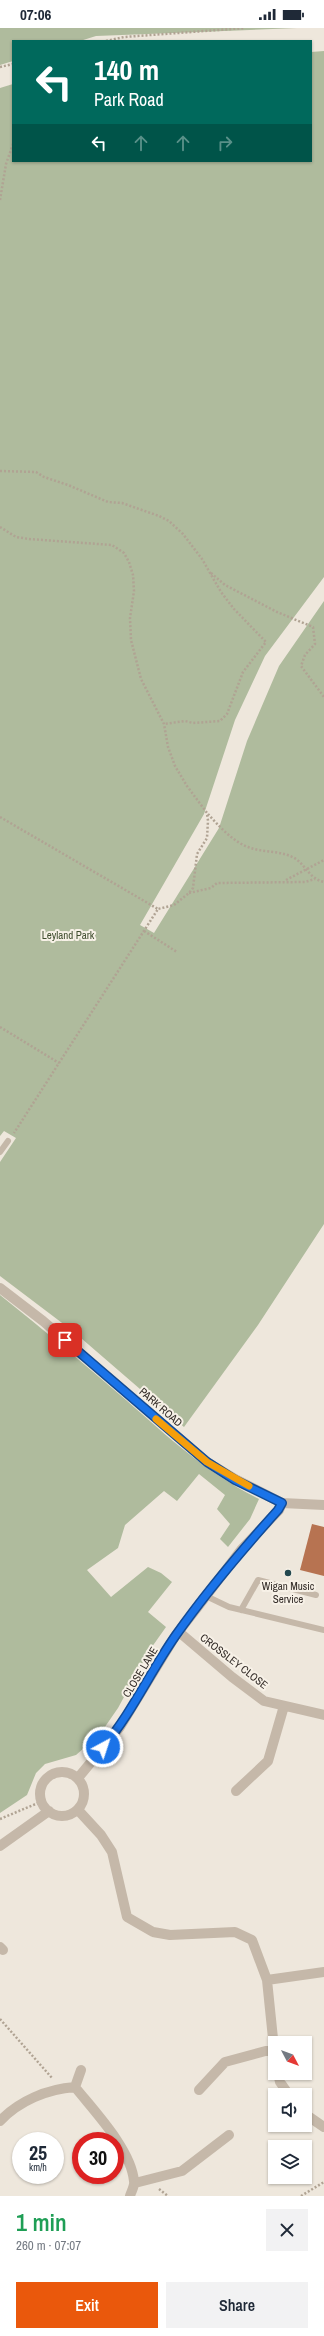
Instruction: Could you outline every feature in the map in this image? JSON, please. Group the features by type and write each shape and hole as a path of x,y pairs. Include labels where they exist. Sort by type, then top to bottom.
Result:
{"street":[{"name":"PARK ROAD","path":"0,1288 43,1322 207,1462 235,1480 282,1503 324,1506"},
{"name":"CLOSE LANE","path":"78,1778 120,1727 179,1632 241,1550 278,1510 282,1503"},
{"name":"CROSSLEY CLOSE","path":"179,1632 232,1677 264,1701 324,1715"},
{"path":"236,1791 268,1761 284,1706"},
{"path":"65,1772 78,1778 84,1791 84,1798 78,1810 73,1814 61,1816 49,1811 42,1801 42,1787 51,1776 65,1772"},
{"path":"78,1810 101,1835 112,1852 127,1917 153,1932 170,1935 235,1932 252,1940 267,1980 272,2036"},
{"path":"0,1846 49,1811"},
{"path":"267,1980 324,1972"},
{"path":"199,2090 225,2062 268,2054"},
{"path":"75,2087 81,2070"},
{"path":"0,2121 36,2095 60,2088 75,2087"},
{"path":"75,2087 110,2131 129,2163 135,2183 130,2196"},
{"path":"312,2119 324,2127"},
{"path":"135,2183 182,2171 228,2135"}],"lane":[{"path":"0,1153 8,1141"},
{"path":"241,1610 258,1580 316,1595"},
{"path":"206,1596 229,1607 324,1630"}],"path":[{"path":"110,40 124,37 245,28"},
{"path":"0,67 12,64"},
{"path":"0,200 6,164 12,147"},
{"path":"0,471 36,472 44,477 68,485 108,502 122,504 159,516 169,521 183,534 234,609 266,642 243,672 227,714 220,721 193,723 184,721 164,724"},
{"path":"0,527 16,537 78,544 101,544 112,546 124,553 133,575 134,591 130,618 135,657 141,679 164,724 168,747 175,766 187,786 207,813 230,836 247,847 286,855 295,859 316,879 324,882"},
{"path":"209,571 225,585 277,612 313,627 315,644 305,655 301,666 324,697"},
{"path":"8,1141 158,909 174,905 189,893 195,880 197,854 207,838 209,828 207,813"},
{"path":"0,818 158,909"},
{"path":"284,881 324,860"},
{"path":"189,893 206,890 218,883 284,881 305,882 316,879"},
{"path":"144,931 177,952"},
{"path":"0,1027 59,1063"},
{"path":"0,1818 42,1801"},
{"path":"0,2019 60,2088"},
{"path":"301,2196 324,2182"}],"green space":[{"path":"0,28 297,28 96,36 83,40 12,40 12,61 0,65"},
{"name":"Leyland Park","path":"324,51 324,577 265,656 235,720 204,814 140,925 154,933 219,828 247,741 279,666 324,601 324,1224 258,1325 184,1427 74,1332 0,1276 0,1162 16,1138 4,1131 0,1136 0,88 12,84 12,162 312,162 312,52"},
{"path":"0,1295 189,1454 222,1478 259,1499 250,1519 228,1547 220,1539 230,1524 217,1509 225,1495 199,1474 177,1501 164,1491 125,1525 118,1548 87,1570 111,1597 148,1567 161,1573 172,1582 148,1612 166,1627 149,1651 118,1708 100,1734 76,1755 45,1764 36,1773 27,1795 0,1813"}],"building":[{"path":"312,1524 324,1527 324,1576 300,1570"}],"slow traffic":[{"path":"156,1419 207,1462 235,1480 249,1486"}],"place":[{"name":"Wigan Music Service","path":"288,1573"}],"route":[{"path":"65,1340 207,1462 235,1480 282,1503 278,1510 241,1550 176,1635 120,1727 103,1747"}]}
